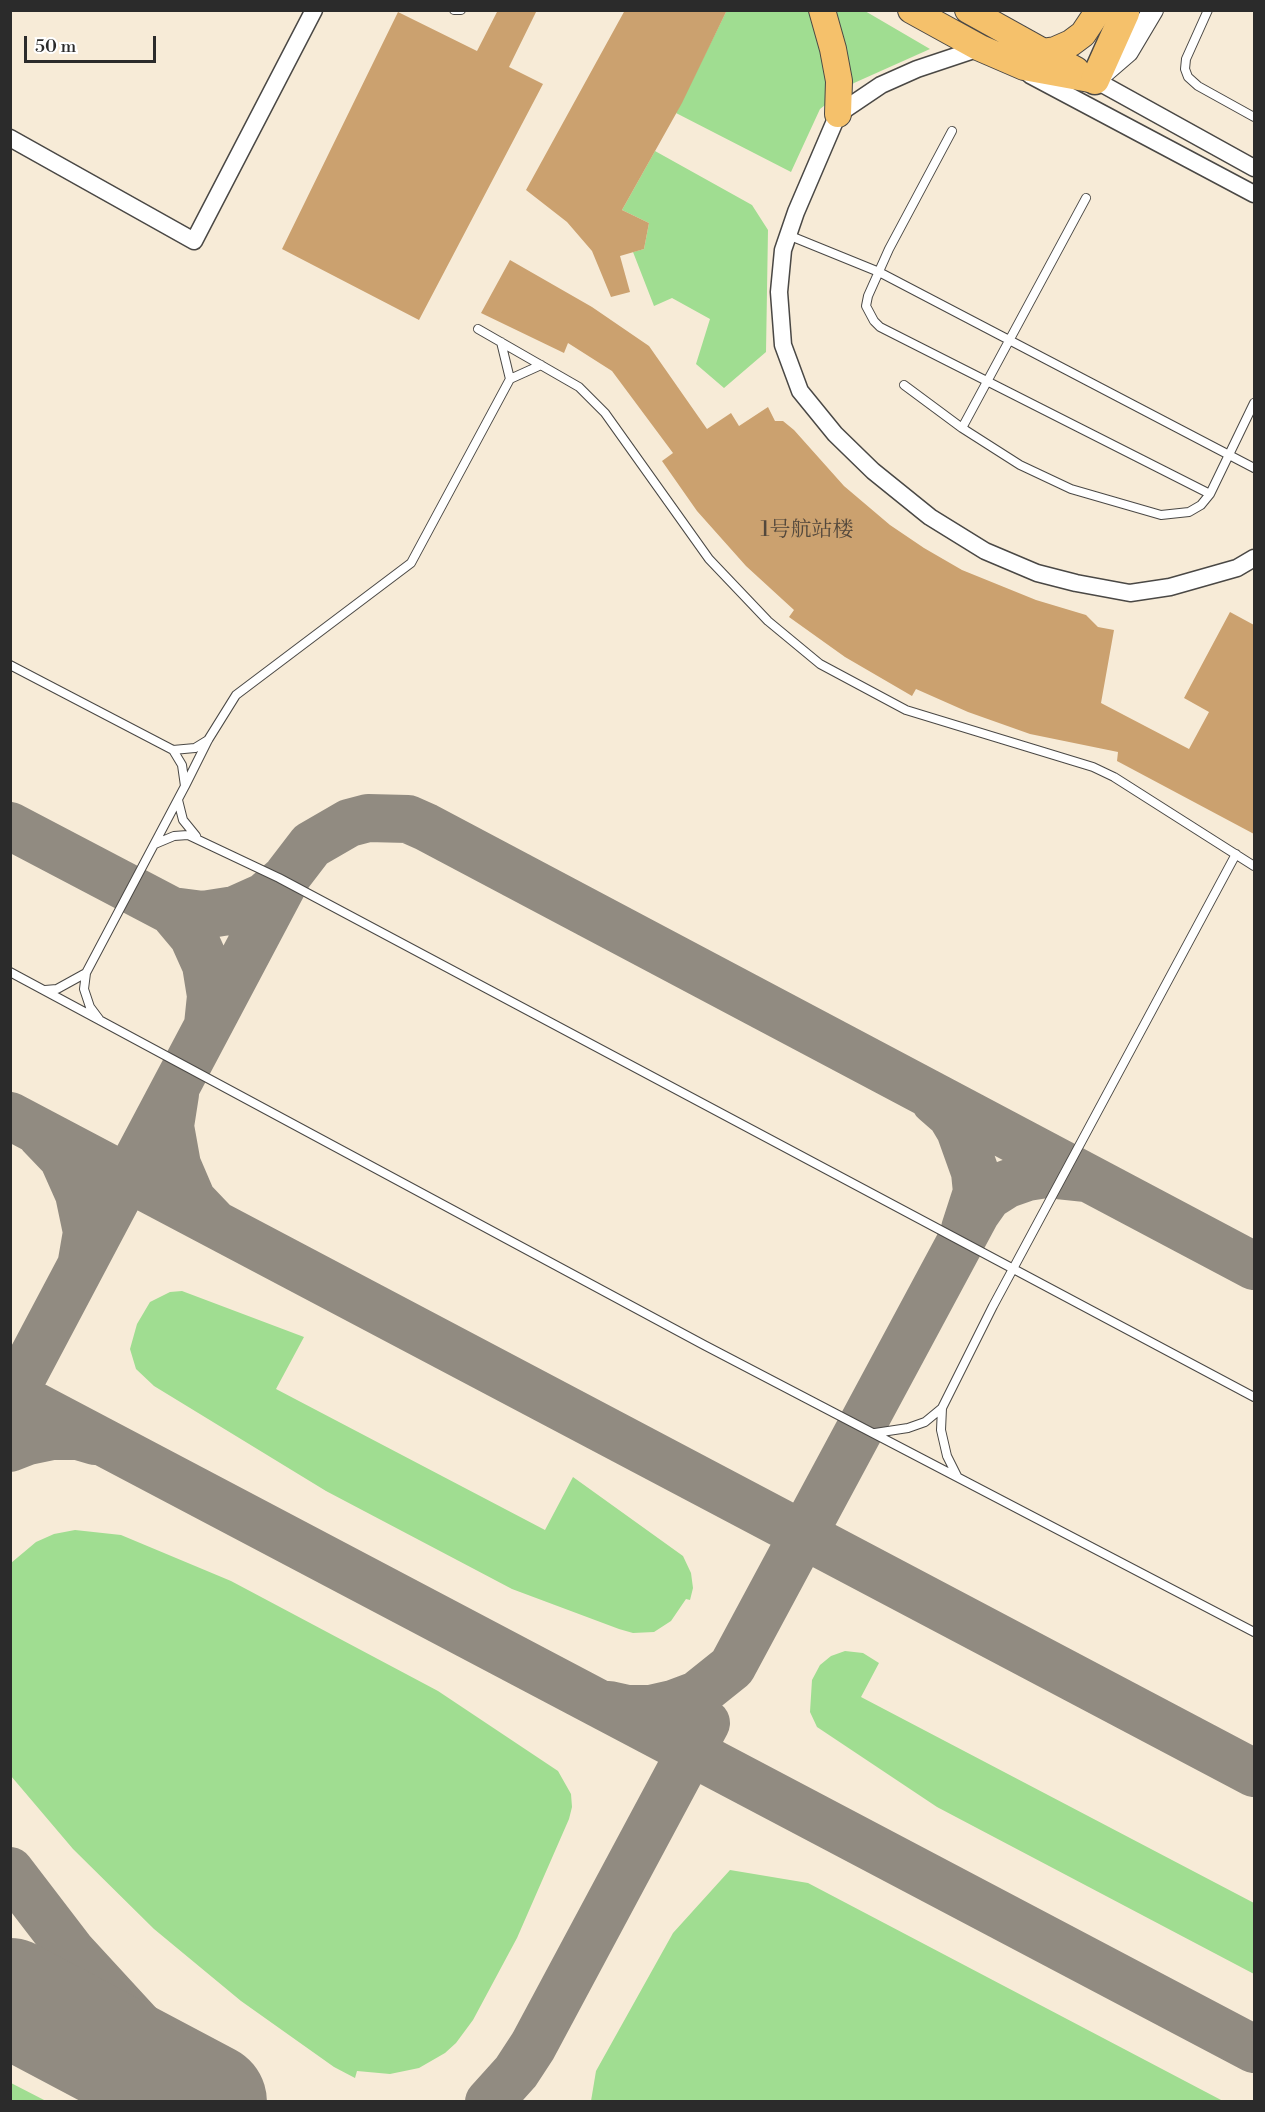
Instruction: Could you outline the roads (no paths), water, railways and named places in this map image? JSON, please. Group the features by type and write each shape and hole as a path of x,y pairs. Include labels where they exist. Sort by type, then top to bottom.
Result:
{"highway":[{"path":"1095,80 1112,12"}],"main road":[{"path":"822,10 839,81 838,114"},
{"path":"910,10 980,48 1024,67 1095,80"},
{"path":"969,10 1095,80"},
{"path":"980,48 1020,54 1044,52 1071,43 1112,12"}],"street":[{"path":"10,138 194,241 314,10"},
{"path":"1153,10 1128,52 1114,67 1095,80 1254,168"},
{"path":"1254,194 980,48 917,69 890,81 838,114 783,250 779,292 783,345 800,391 835,434 873,471 930,517 985,551 1037,573 1130,593 1170,586 1237,568 1254,560"}],"lane":[{"path":"454,10 461,10"},
{"path":"1208,10 1186,59 1185,69 1188,77 1198,86 1254,117"},
{"path":"952,131 879,272 866,306 874,321 880,327 1210,494"},
{"path":"962,428 1086,198"},
{"path":"788,235 879,272 1254,468"},
{"path":"478,329 579,387 605,413 709,559 768,621 820,664 906,710 1093,767 1114,777 1254,866"},
{"path":"501,342 510,379"},
{"path":"102,1022 90,1006 84,989 86,973 208,740 236,694 411,564 510,379 540,365"},
{"path":"904,385 962,428 1020,465 1071,489 1137,511 1176,515 1195,508 1210,494 1254,403"},
{"path":"10,665 173,750 182,765 185,786"},
{"path":"173,750 195,748 208,740"},
{"path":"178,800 183,820 198,838"},
{"path":"154,844 174,836 188,835 279,878 1254,1397"},
{"path":"875,1433 908,1428 925,1422 942,1408 1013,1269 1236,854"},
{"path":"10,972 704,1345 1254,1632"},
{"path":"45,990 57,989 86,973"},
{"path":"942,1408 941,1430 947,1456 957,1476"}]}
